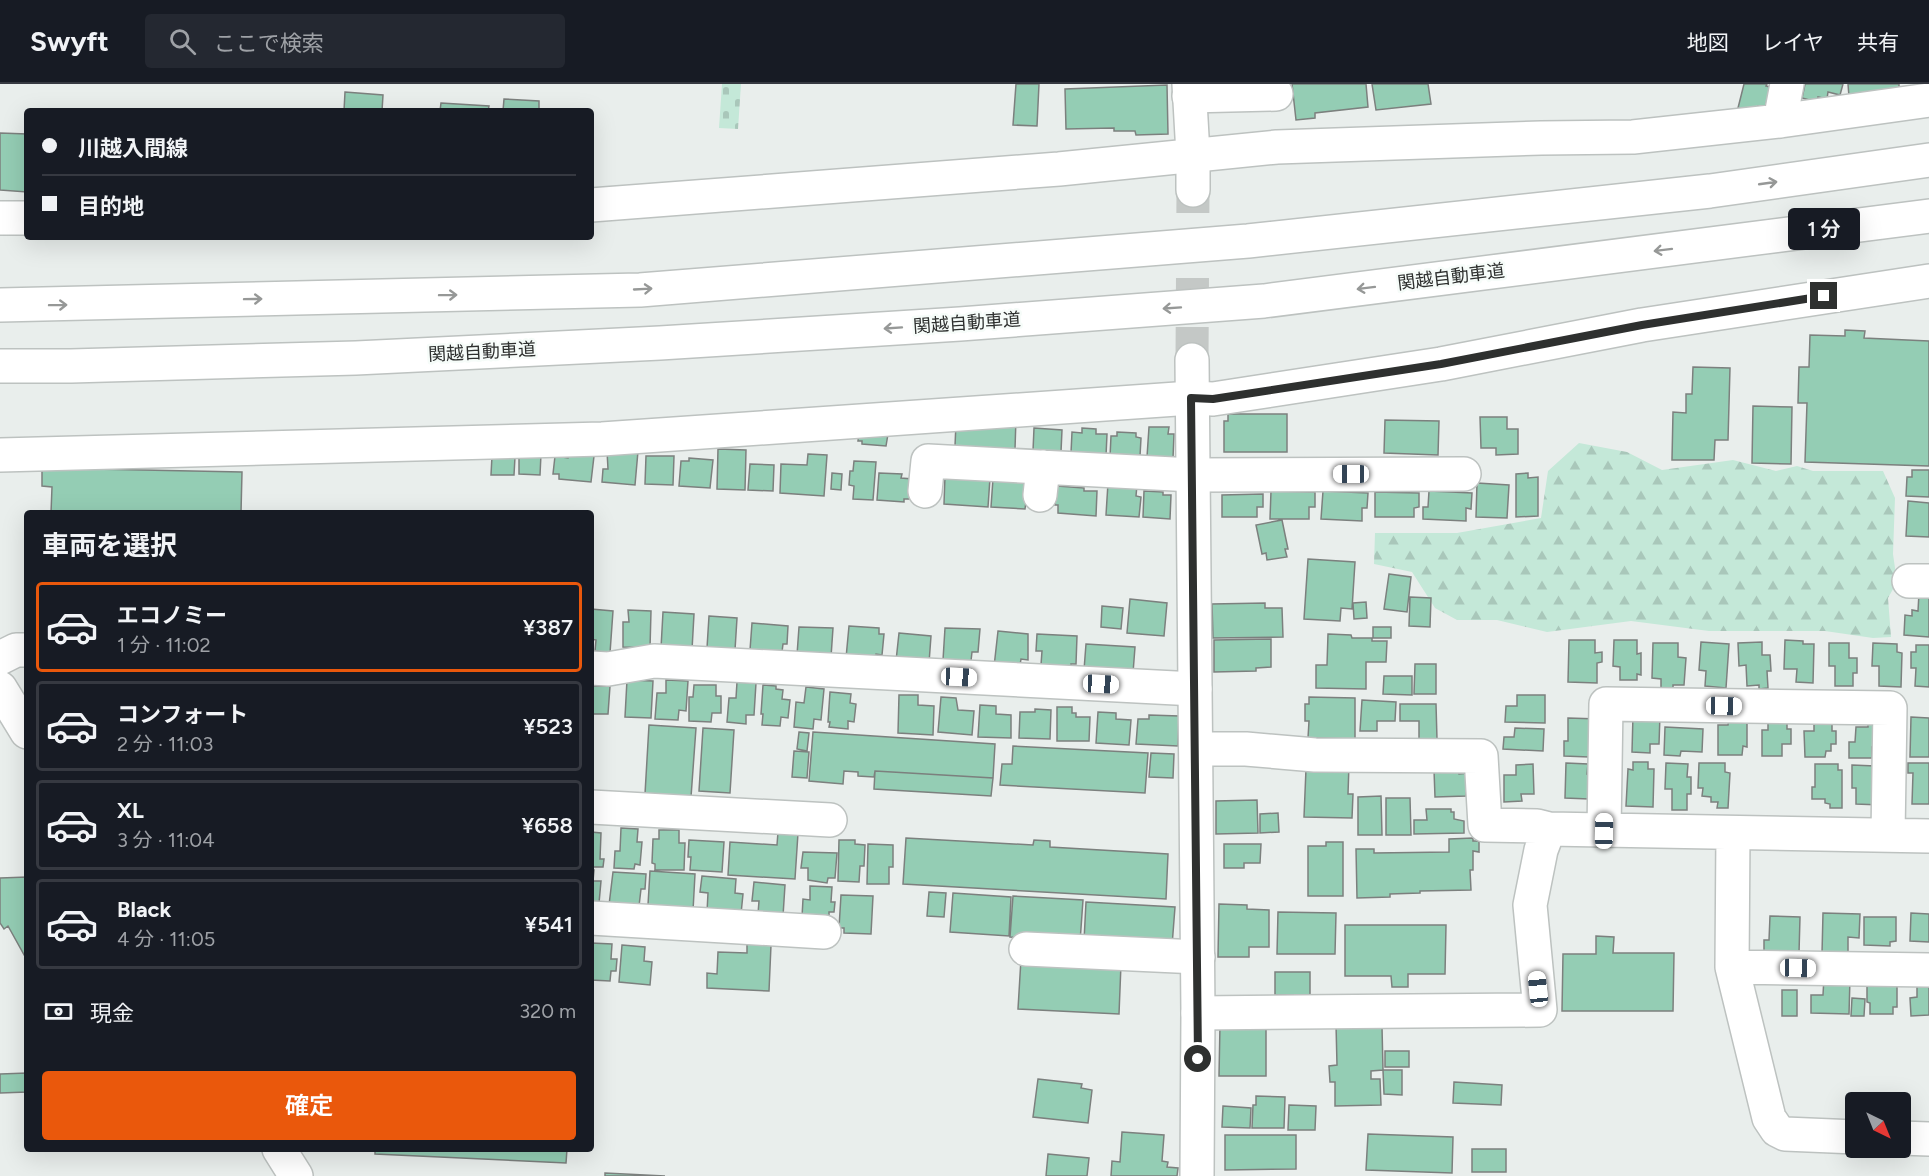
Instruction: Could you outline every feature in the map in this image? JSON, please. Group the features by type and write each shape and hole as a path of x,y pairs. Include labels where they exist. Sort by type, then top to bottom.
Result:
{"main road":[{"path":"1780,121 1787,84"},
{"path":"1193,190 1189,90 1276,94"},
{"path":"594,205 919,181 1276,147 1633,137 1780,121 1929,100"},
{"path":"0,305 652,289 1248,241 1710,191 1929,160"},
{"name":"関越自動車道","path":"0,366 356,358 578,347 960,324 1264,301 1929,216"},
{"path":"0,218 24,218"},
{"path":"0,455 602,439 1191,398 1213,399 1441,364 1642,325 1929,281"},
{"path":"1192,360 1198,957 1197,1176"},
{"path":"925,491 928,461 1041,481 1193,475 1464,474"},
{"path":"0,658 16,650 24,650"},
{"path":"594,668 608,669 654,661 1195,689"},
{"path":"0,688 24,727"},
{"path":"1604,831 1606,704 1890,708 1888,835"},
{"path":"1196,749 1246,749 1315,755 1382,757 1481,756 1485,825 1537,826 1549,830 1929,836"},
{"path":"594,807 831,820"},
{"path":"1198,1013 1540,1010 1530,905 1541,850 1549,830"},
{"path":"1733,833 1732,967 1769,1118 1777,1130 1785,1134 1845,1137"},
{"path":"594,918 824,932"},
{"path":"1026,949 1198,957"},
{"path":"1732,967 1929,970"},
{"path":"1911,1138 1929,1139"},
{"path":"281,1152 296,1176"}],"green space":[{"path":"722,84 741,84 738,129 719,128"},
{"path":"1579,443 1627,452 1662,470 1733,460 1776,471 1797,466 1813,471 1883,471 1895,498 1893,554 1897,582 1888,598 1891,637 1873,638 1825,631 1709,631 1631,621 1547,632 1497,620 1457,620 1435,608 1412,572 1374,564 1375,533 1457,533 1541,518 1548,471"}],"building":[{"path":"1016,84 1039,84 1037,126 1013,125"},
{"path":"1292,84 1366,84 1368,107 1315,113 1315,118 1296,120"},
{"path":"1372,84 1428,84 1431,104 1376,110"},
{"path":"1744,84 1767,84 1766,86 1774,88 1771,102 1767,101 1765,107 1758,106 1756,112 1738,108"},
{"path":"1805,84 1843,84 1840,95 1828,92 1827,99 1818,97 1817,102 1802,98"},
{"path":"1848,84 1899,84 1899,92 1849,97"},
{"path":"1167,85 1168,134 1136,135 1135,131 1114,131 1114,128 1066,129 1065,89"},
{"path":"345,92 383,95 382,108 344,108"},
{"path":"504,99 539,101 539,108 503,108"},
{"path":"441,103 489,106 489,108 440,108"},
{"path":"0,133 24,134 24,192 0,190"},
{"path":"1845,330 1865,331 1864,338 1929,341 1929,466 1805,462 1807,403 1798,403 1799,367 1809,367 1810,335 1845,336"},
{"path":"1693,367 1730,368 1728,440 1715,440 1714,460 1672,460 1673,412 1686,413 1686,394 1692,394"},
{"path":"1753,406 1792,407 1791,464 1752,463"},
{"path":"1228,414 1287,414 1287,452 1224,452 1224,421 1228,421"},
{"path":"1480,417 1507,417 1507,429 1518,429 1518,454 1496,455 1496,448 1481,448"},
{"path":"1016,418 1015,449 955,446 956,423"},
{"path":"1385,420 1439,421 1438,455 1384,453"},
{"path":"1149,427 1169,427 1168,434 1174,434 1173,458 1147,457"},
{"path":"1034,428 1062,430 1061,452 1033,451"},
{"path":"1082,428 1096,429 1096,434 1107,434 1106,456 1071,453 1072,432 1082,433"},
{"path":"859,431 888,434 886,446 862,444 862,441 858,441"},
{"path":"1117,432 1136,433 1136,437 1141,438 1140,456 1117,454 1117,457 1110,457 1111,436 1117,436"},
{"path":"718,449 746,450 745,490 717,489"},
{"path":"569,450 594,456 591,482 559,479 559,474 553,474 555,456 568,458"},
{"path":"607,451 638,451 635,485 602,482 603,469 608,469"},
{"path":"519,454 541,454 540,475 519,474"},
{"path":"808,454 827,455 824,496 780,493 781,464 807,465"},
{"path":"492,456 515,457 514,475 491,475"},
{"path":"646,456 674,456 673,485 645,484"},
{"path":"689,458 713,460 710,488 679,486 681,461 689,461"},
{"path":"854,461 876,462 873,500 853,499 854,486 849,485 850,471 853,471"},
{"path":"750,464 774,465 773,491 748,490"},
{"path":"42,468 242,472 241,510 51,510 52,487 42,486"},
{"path":"1912,470 1929,470 1929,497 1906,496 1907,477 1912,477"},
{"path":"832,473 842,474 841,490 831,489"},
{"path":"879,473 902,474 901,478 913,479 912,499 904,499 904,502 877,500"},
{"path":"1528,473 1528,478 1538,477 1538,516 1516,517 1516,474"},
{"path":"945,476 990,478 988,507 944,504"},
{"path":"993,479 1033,482 1025,509 991,507"},
{"path":"1108,483 1137,485 1136,496 1141,497 1139,517 1106,515"},
{"path":"1477,483 1509,485 1507,518 1476,517"},
{"path":"1057,486 1097,491 1096,516 1058,513 1058,505 1055,505"},
{"path":"1144,491 1171,495 1170,519 1143,517"},
{"path":"1271,491 1315,492 1315,507 1309,507 1309,519 1270,519"},
{"path":"1323,491 1368,493 1367,508 1362,508 1362,521 1321,519"},
{"path":"1429,491 1472,493 1471,509 1466,508 1466,521 1423,519 1423,507 1428,507"},
{"path":"1375,492 1419,493 1419,507 1414,508 1414,517 1375,517"},
{"path":"1263,494 1263,507 1257,507 1257,517 1222,517 1222,495"},
{"path":"1908,501 1929,503 1929,537 1906,536"},
{"path":"1282,520 1288,549 1285,549 1287,557 1267,560 1266,553 1262,554 1256,525"},
{"path":"1308,559 1355,562 1352,609 1341,608 1340,621 1304,619"},
{"path":"1389,574 1411,577 1407,612 1384,609"},
{"path":"1919,593 1929,594 1929,637 1904,635 1905,615 1912,616 1912,610 1918,611"},
{"path":"1410,597 1431,598 1430,627 1409,626"},
{"path":"1130,599 1167,603 1164,636 1127,633"},
{"path":"1366,602 1367,618 1354,619 1353,603"},
{"path":"1265,603 1265,608 1282,608 1283,637 1213,638 1212,604"},
{"path":"1102,606 1123,608 1121,629 1101,627"},
{"path":"594,609 613,611 610,653 595,651 596,640 594,640"},
{"path":"628,610 651,611 650,648 623,647 623,622 629,622"},
{"path":"663,612 694,614 692,650 661,648"},
{"path":"709,616 737,618 735,650 707,648"},
{"path":"752,623 788,626 787,644 783,644 782,652 750,650"},
{"path":"849,626 879,628 879,634 884,634 882,655 876,654 875,660 846,658"},
{"path":"799,627 833,628 831,657 797,655"},
{"path":"1373,627 1391,627 1391,638 1373,638"},
{"path":"945,628 980,629 978,652 972,652 971,661 943,660"},
{"path":"998,631 1028,634 1028,660 1021,659 1020,665 994,667"},
{"path":"899,633 931,636 929,663 896,661"},
{"path":"1037,634 1077,636 1076,664 1071,664 1071,671 1041,665 1042,651 1036,651"},
{"path":"1328,634 1387,641 1386,662 1366,662 1366,689 1316,688 1316,665 1327,665"},
{"path":"1271,639 1271,667 1256,668 1256,671 1214,672 1214,640"},
{"path":"1569,640 1595,640 1595,653 1602,652 1602,662 1597,663 1597,683 1568,682"},
{"path":"1614,640 1637,640 1637,654 1641,653 1641,675 1637,674 1637,680 1620,680 1620,667 1613,666"},
{"path":"1785,640 1814,644 1813,683 1796,682 1797,669 1784,669"},
{"path":"1701,642 1729,644 1726,688 1705,686 1706,671 1699,670"},
{"path":"1762,642 1762,655 1770,655 1771,671 1767,671 1768,688 1759,689 1759,685 1747,686 1746,665 1739,666 1738,643"},
{"path":"1653,643 1678,643 1678,657 1686,658 1684,685 1673,685 1673,690 1661,689 1661,679 1652,678"},
{"path":"1829,643 1849,643 1849,658 1857,658 1857,673 1853,673 1853,686 1835,686 1835,666 1829,666"},
{"path":"1873,643 1897,644 1897,652 1902,653 1901,687 1879,686 1879,666 1872,666"},
{"path":"1086,644 1135,647 1133,673 1084,670"},
{"path":"1916,645 1929,645 1929,687 1915,686 1916,668 1911,668 1911,652 1916,652"},
{"path":"1415,664 1436,664 1436,694 1414,694"},
{"path":"1384,676 1412,676 1412,695 1383,694"},
{"path":"627,680 653,681 651,718 625,717"},
{"path":"666,680 688,681 686,711 679,710 678,720 655,719 657,693 666,693"},
{"path":"737,682 756,683 754,715 746,715 746,724 727,722 729,698 736,698"},
{"path":"694,685 716,685 716,696 721,696 721,713 712,713 711,722 689,721 689,697 693,697"},
{"path":"763,685 776,686 776,689 783,690 782,699 790,700 788,718 781,717 780,726 762,725"},
{"path":"594,686 610,686 608,714 594,714"},
{"path":"806,687 824,689 821,720 814,719 813,729 794,727 796,702 804,703"},
{"path":"830,692 851,694 850,703 856,704 854,722 848,721 848,729 829,727"},
{"path":"899,695 918,695 918,705 934,706 933,735 898,733"},
{"path":"1517,695 1545,695 1545,723 1505,722 1506,706 1517,706"},
{"path":"941,697 956,698 958,710 974,711 972,735 938,732"},
{"path":"1309,697 1355,698 1355,739 1308,738 1309,721 1305,721 1305,704 1309,704"},
{"path":"1362,700 1396,702 1395,721 1377,721 1377,731 1360,731"},
{"path":"1400,704 1436,704 1437,739 1419,739 1419,721 1400,721"},
{"path":"980,705 996,706 996,714 1011,715 1011,738 978,737"},
{"path":"1057,707 1072,707 1072,713 1076,713 1076,717 1090,717 1089,741 1057,741"},
{"path":"1035,709 1051,710 1050,739 1019,738 1020,712 1035,712"},
{"path":"1098,712 1116,713 1116,719 1131,720 1129,745 1096,743"},
{"path":"1768,713 1787,714 1787,729 1791,729 1791,744 1782,744 1782,756 1762,756 1762,730 1768,730"},
{"path":"1832,714 1832,731 1836,731 1836,744 1831,744 1831,751 1826,751 1825,757 1805,757 1804,731 1814,731 1814,715"},
{"path":"1149,715 1179,716 1178,746 1136,744 1138,719 1149,719"},
{"path":"1633,715 1660,715 1659,744 1650,744 1650,753 1632,752"},
{"path":"1868,716 1881,716 1880,747 1872,747 1872,758 1849,758 1849,742 1855,742 1856,727 1868,727"},
{"path":"1729,717 1741,717 1742,723 1747,723 1747,747 1743,746 1742,755 1718,755 1718,725 1728,725"},
{"path":"1911,717 1929,718 1929,757 1910,757"},
{"path":"1568,718 1598,719 1589,748 1589,757 1564,756 1564,741 1568,741"},
{"path":"649,725 696,728 691,797 645,794"},
{"path":"1665,727 1703,729 1702,752 1681,751 1680,756 1664,755"},
{"path":"703,728 734,730 730,793 699,791"},
{"path":"1515,728 1544,729 1543,751 1503,749 1504,737 1514,737"},
{"path":"799,732 809,733 807,751 797,749"},
{"path":"813,732 995,744 993,778 875,771 874,777 858,776 858,772 844,771 843,784 809,781"},
{"path":"1013,746 1148,753 1145,793 1000,785 1002,764 1012,764"},
{"path":"794,751 809,752 807,778 792,777"},
{"path":"1151,753 1174,754 1173,778 1149,777"},
{"path":"1633,762 1648,762 1648,769 1654,769 1653,807 1626,806 1628,769 1633,770"},
{"path":"1566,763 1588,764 1587,774 1594,775 1589,799 1565,798"},
{"path":"1666,763 1688,764 1687,777 1691,777 1691,794 1687,794 1687,810 1672,810 1672,789 1665,789"},
{"path":"1699,763 1725,763 1725,772 1730,773 1728,808 1717,808 1718,802 1711,802 1711,797 1702,796 1703,788 1698,788"},
{"path":"1908,763 1929,763 1929,804 1912,804 1913,773 1908,773"},
{"path":"1349,764 1348,794 1353,794 1352,818 1304,817 1306,769"},
{"path":"1533,764 1534,794 1521,794 1522,801 1504,802 1504,775 1516,775 1516,765"},
{"path":"1815,764 1838,764 1838,770 1842,770 1842,808 1830,808 1830,804 1825,803 1825,799 1812,799 1812,787 1815,787"},
{"path":"1852,765 1875,766 1880,805 1856,804 1856,788 1852,788"},
{"path":"1458,769 1459,774 1470,773 1471,789 1466,790 1466,796 1435,797 1434,770"},
{"path":"875,771 993,778 991,796 874,789"},
{"path":"1381,796 1382,835 1358,835 1358,797"},
{"path":"1386,798 1410,798 1411,835 1386,835"},
{"path":"1257,800 1258,833 1216,834 1216,801"},
{"path":"1426,809 1451,809 1451,812 1454,812 1454,819 1464,821 1464,833 1414,834 1414,820 1427,820"},
{"path":"1278,813 1279,832 1260,833 1260,814"},
{"path":"621,828 638,829 637,842 642,842 640,865 635,864 634,869 614,868 615,851 620,851"},
{"path":"659,830 679,830 679,843 685,843 684,870 655,870 655,864 652,863 653,839 659,839"},
{"path":"594,832 601,833 600,859 604,859 603,867 594,867"},
{"path":"778,832 798,833 795,879 728,875 730,842 777,845"},
{"path":"906,838 1033,845 1034,840 1050,841 1050,847 1168,854 1166,899 903,884"},
{"path":"1473,838 1473,841 1479,841 1479,852 1473,851 1473,870 1470,870 1471,890 1420,891 1420,893 1390,894 1390,897 1357,898 1356,849 1374,849 1374,853 1449,852 1449,839"},
{"path":"689,840 724,842 722,872 690,870"},
{"path":"839,840 855,840 855,844 865,845 864,866 860,866 859,882 838,881"},
{"path":"1326,842 1343,842 1343,896 1308,896 1308,846 1326,846"},
{"path":"868,844 893,845 893,867 889,867 889,884 867,884"},
{"path":"1224,844 1261,844 1260,863 1244,863 1244,868 1224,868"},
{"path":"803,852 837,853 835,878 828,878 827,883 808,880 808,868 801,868"},
{"path":"650,871 695,874 693,911 648,905"},
{"path":"613,872 646,874 645,889 641,889 639,906 609,905"},
{"path":"702,876 736,879 735,893 743,894 741,914 707,912 708,893 700,892"},
{"path":"24,877 24,955 8,926 4,929 0,923 0,878"},
{"path":"594,881 601,881 599,903 594,903"},
{"path":"754,882 785,885 783,916 758,914 759,901 752,901"},
{"path":"810,886 832,887 831,902 835,902 834,912 829,912 829,919 802,917 803,899 810,900"},
{"path":"929,892 946,893 944,917 927,916"},
{"path":"953,893 1011,897 1009,936 950,932"},
{"path":"841,895 873,896 871,934 844,933 844,928 839,928"},
{"path":"1013,896 1083,900 1080,942 1010,937"},
{"path":"1086,902 1175,907 1172,946 1084,941"},
{"path":"1219,904 1247,905 1247,909 1269,910 1269,947 1249,947 1249,957 1218,957"},
{"path":"1278,912 1336,913 1335,954 1277,954"},
{"path":"1823,913 1860,914 1859,938 1848,937 1848,955 1822,954"},
{"path":"1911,913 1929,914 1929,942 1910,941"},
{"path":"1770,916 1800,917 1799,953 1764,952 1764,940 1769,940"},
{"path":"1864,917 1896,917 1896,941 1890,942 1890,946 1864,945"},
{"path":"1345,925 1446,925 1445,974 1408,974 1408,987 1392,987 1391,976 1345,976"},
{"path":"1596,936 1614,937 1613,953 1674,953 1673,1011 1562,1011 1563,954 1596,954"},
{"path":"594,943 612,944 611,959 617,959 616,971 611,971 610,981 594,980"},
{"path":"747,944 771,945 769,991 707,988 707,973 717,974 718,952 747,953"},
{"path":"622,945 645,947 644,961 652,962 650,985 619,982"},
{"path":"1021,959 1121,964 1119,1014 1018,1009"},
{"path":"1275,972 1310,972 1310,995 1275,995"},
{"path":"1824,977 1850,978 1849,1014 1811,1013 1811,995 1823,995"},
{"path":"1867,979 1897,984 1897,1007 1893,1007 1893,1014 1870,1014 1870,1003 1867,1002"},
{"path":"1929,985 1929,1015 1911,1016 1910,998 1917,997 1917,986"},
{"path":"1782,990 1797,990 1797,1016 1782,1016"},
{"path":"1852,998 1865,999 1864,1016 1851,1016"},
{"path":"1336,1024 1382,1027 1383,1070 1371,1071 1371,1079 1380,1079 1381,1105 1335,1106 1335,1082 1330,1082 1329,1066 1337,1065"},
{"path":"1220,1025 1266,1025 1266,1076 1219,1076"},
{"path":"1385,1051 1409,1051 1409,1067 1385,1067"},
{"path":"1383,1070 1402,1070 1402,1095 1384,1094"},
{"path":"24,1073 24,1092 0,1093 0,1074"},
{"path":"1038,1079 1082,1084 1081,1088 1092,1090 1088,1123 1033,1117"},
{"path":"1454,1082 1502,1085 1501,1105 1453,1103"},
{"path":"1256,1096 1285,1097 1284,1128 1252,1128 1253,1105 1256,1105"},
{"path":"1289,1105 1316,1106 1315,1130 1288,1130"},
{"path":"1223,1106 1251,1108 1250,1128 1222,1127"},
{"path":"1122,1132 1164,1135 1162,1161 1168,1162 1167,1167 1178,1168 1177,1176 1111,1176 1112,1161 1120,1162"},
{"path":"1368,1134 1453,1137 1452,1173 1366,1170"},
{"path":"1225,1135 1296,1135 1296,1169 1225,1170"},
{"path":"1472,1149 1506,1149 1506,1172 1472,1172"},
{"path":"375,1152 567,1152 566,1163 375,1154"},
{"path":"1048,1154 1089,1158 1087,1176 1046,1176"},
{"path":"605,1173 665,1176 605,1176"}],"tunnel":[{"path":"1192,360 1193,190"}],"route":[{"path":"1198,1059 1191,398 1213,399 1441,364 1642,325 1824,296"}]}
